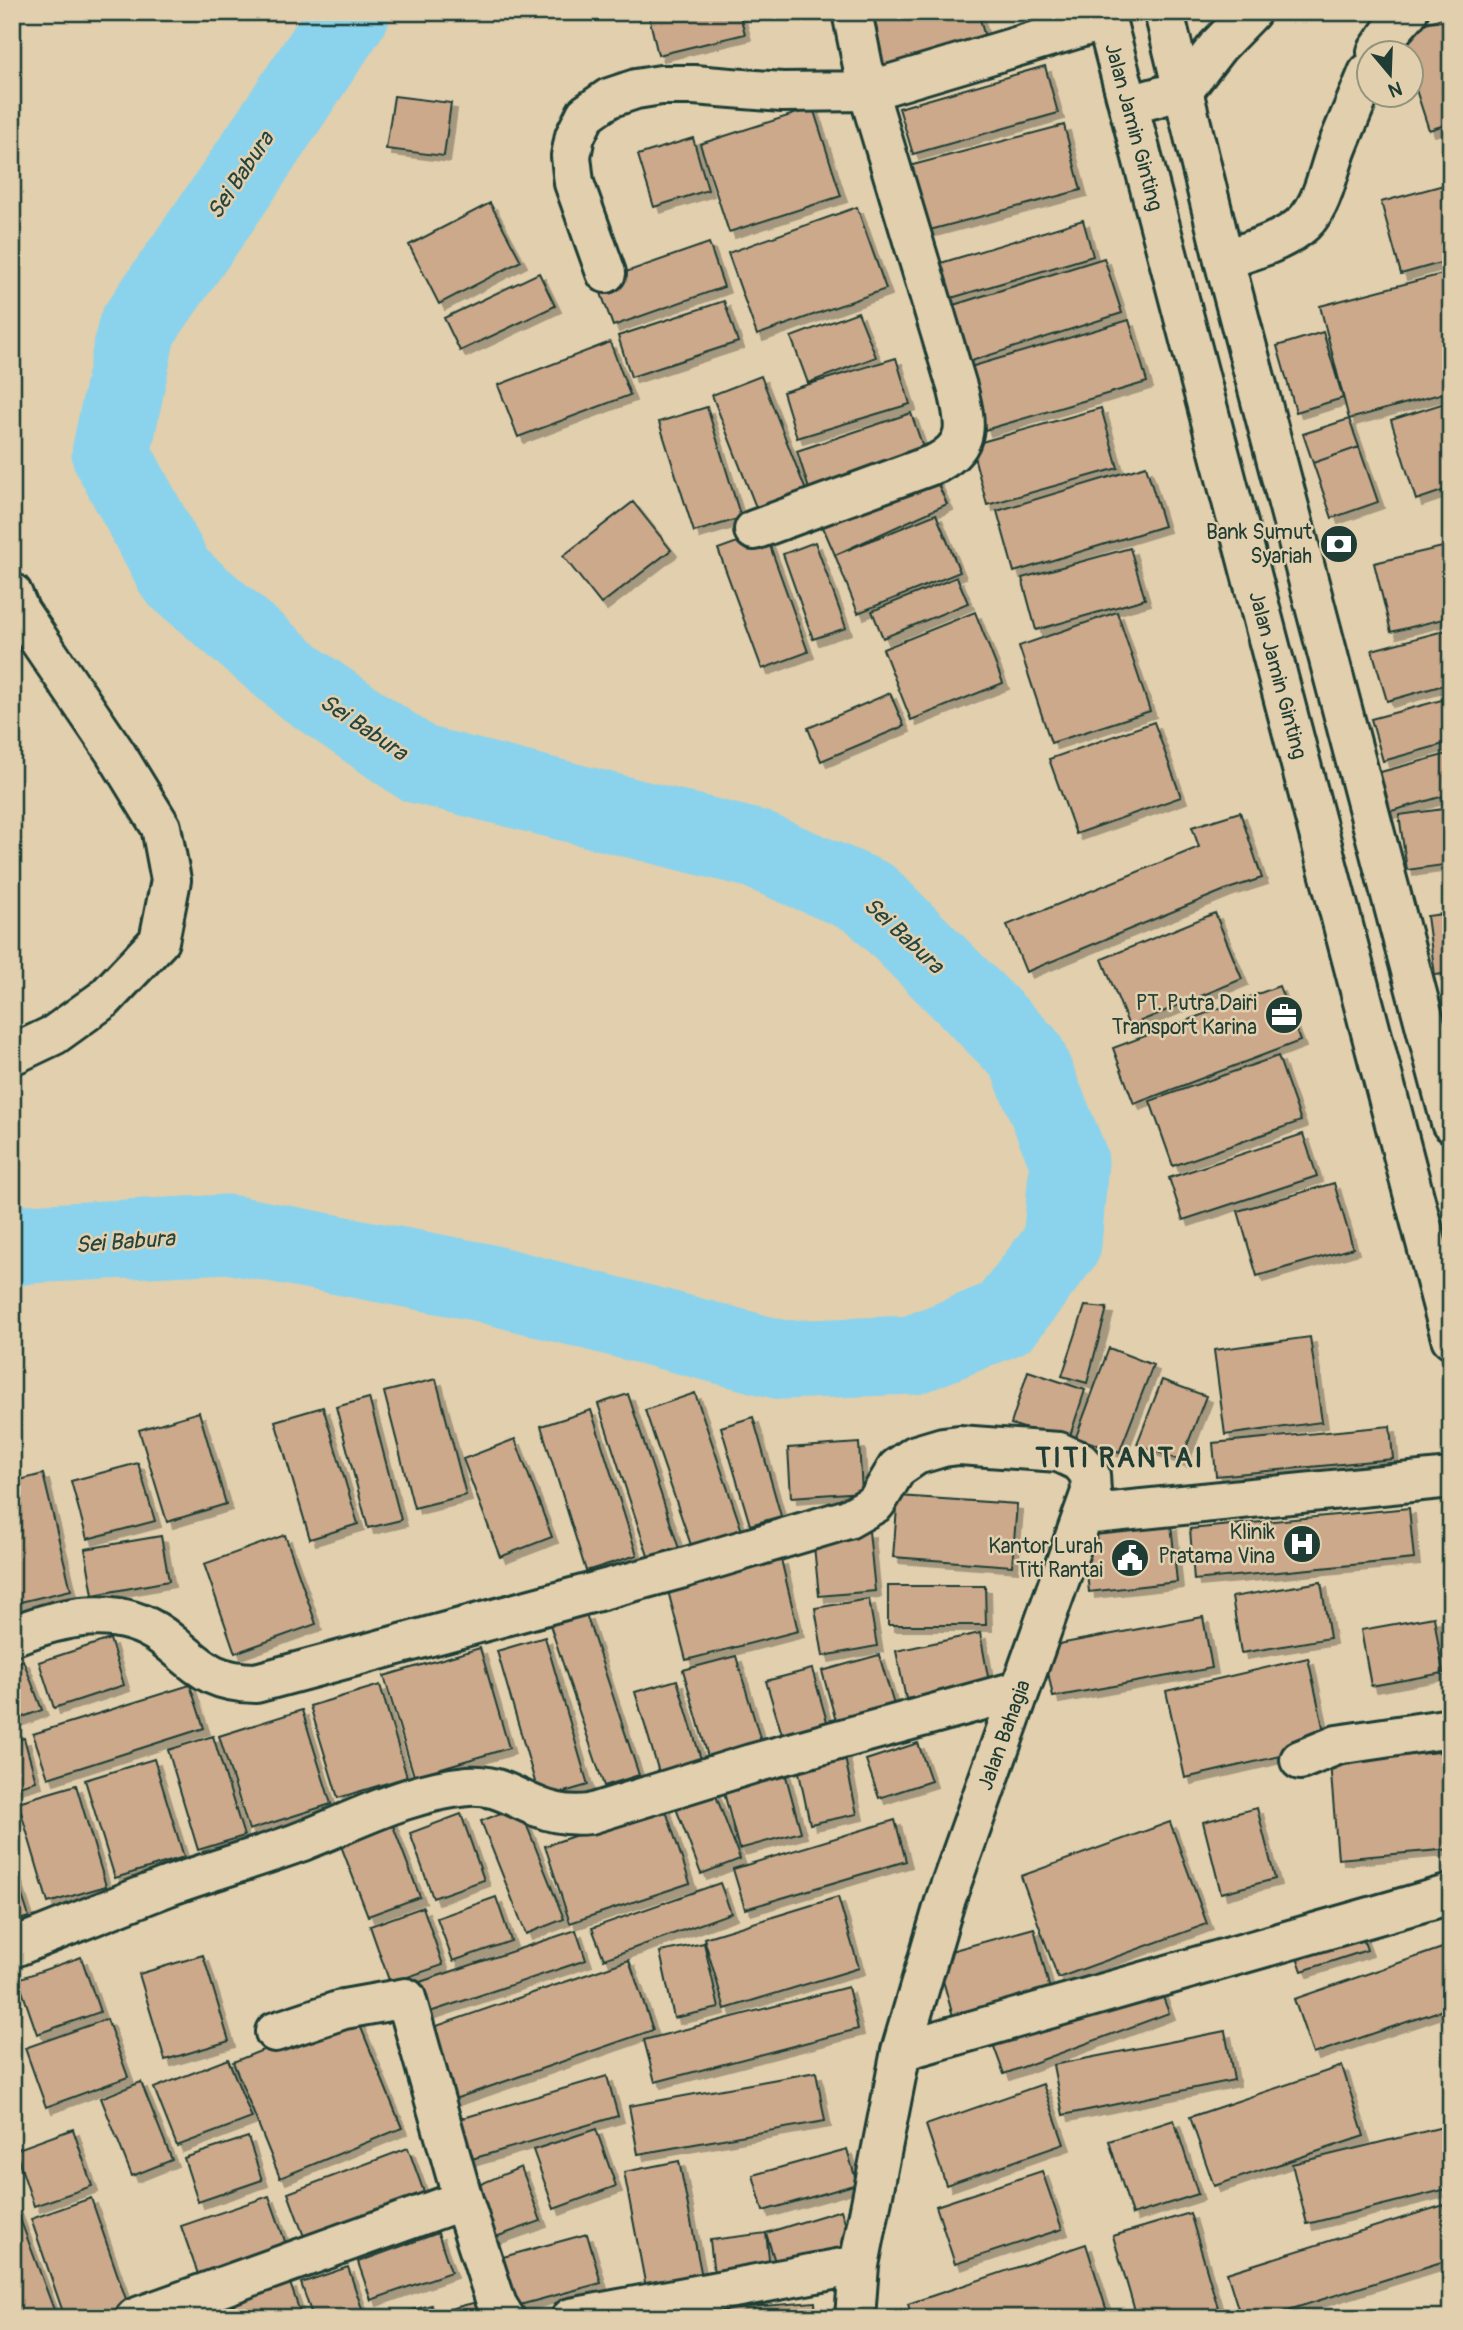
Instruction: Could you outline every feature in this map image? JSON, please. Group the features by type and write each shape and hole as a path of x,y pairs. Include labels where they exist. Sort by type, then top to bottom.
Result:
{"street":[{"path":"754,530 950,457 960,445 965,432 958,390 868,91 852,12"},
{"path":"1164,12 1224,260 1451,1123"},
{"path":"1129,105 1184,90 1218,46 1251,12"},
{"path":"1387,38 1408,12"},
{"path":"606,273 574,183 571,156 575,136 586,114 609,98 636,89 661,85 782,92 868,91 1105,16"},
{"name":"Jalan Jamin Ginting","path":"1105,16 1451,1338"},
{"path":"1224,260 1287,235 1299,228 1309,217 1318,202 1354,107"},
{"path":"12,593 20,612 116,752 160,827 171,880 159,941 104,999 54,1035 12,1055"},
{"name":"Jalan Bahagia","path":"12,1636 64,1620 103,1615 124,1618 161,1635 215,1677 232,1682 256,1683 680,1569 848,1519 876,1503 897,1468 916,1455 943,1447 958,1445 1059,1452 1080,1462 1090,1475 1091,1492 946,1898 901,2052 859,2265 855,2318"},
{"path":"1083,1515 1451,1478"},
{"path":"12,1948 167,1887 296,1843 429,1792 471,1786 492,1788 516,1795 552,1812 590,1814 751,1764 1020,1690"},
{"path":"1300,1760 1337,1745 1451,1728"},
{"path":"901,2052 1451,1894"},
{"path":"275,2032 344,2009 406,1998 463,2200 498,2305 505,2318"},
{"path":"135,2318 463,2200"},
{"path":"571,2318 859,2265"}],"building":[{"path":"648,12 739,12 745,34 658,55"},
{"path":"861,12 978,12 986,41 876,70"},
{"path":"1451,15 1451,123 1429,130 1422,108 1424,38 1400,38 1398,32"},
{"path":"1045,66 1058,113 913,154 899,108"},
{"path":"394,96 451,103 444,156 386,149"},
{"path":"813,108 841,196 729,232 700,144"},
{"path":"1064,125 1081,190 926,231 909,166"},
{"path":"693,138 708,190 654,207 638,155"},
{"path":"1451,183 1451,260 1401,274 1381,202"},
{"path":"490,203 521,261 439,304 409,245"},
{"path":"857,207 886,289 757,335 728,253"},
{"path":"1083,220 1093,256 941,301 931,266"},
{"path":"709,243 724,287 613,326 597,282"},
{"path":"1104,258 1122,313 965,363 947,307"},
{"path":"1450,272 1451,391 1349,419 1320,306"},
{"path":"539,273 555,306 460,351 444,318"},
{"path":"724,301 738,342 631,377 618,336"},
{"path":"858,312 876,357 808,383 791,337"},
{"path":"1129,320 1147,382 985,430 967,368"},
{"path":"1323,332 1343,398 1296,412 1277,346"},
{"path":"610,342 630,395 518,437 498,385"},
{"path":"896,358 910,404 797,438 783,392"},
{"path":"761,376 808,496 759,515 712,395"},
{"path":"1451,401 1451,488 1416,500 1391,420"},
{"path":"707,407 741,518 694,532 659,422"},
{"path":"1101,408 1118,468 987,505 971,445"},
{"path":"911,413 925,453 810,492 797,451"},
{"path":"1349,419 1359,447 1313,463 1303,434"},
{"path":"1359,447 1378,502 1332,518 1313,463"},
{"path":"1146,466 1164,526 1014,572 997,511"},
{"path":"931,469 947,504 835,555 819,518"},
{"path":"633,502 671,550 601,604 563,556"},
{"path":"936,514 960,572 858,613 835,555"},
{"path":"765,532 808,652 762,669 718,549"},
{"path":"815,542 846,628 813,639 783,554"},
{"path":"1451,545 1451,617 1391,632 1374,563"},
{"path":"1130,548 1145,599 1036,630 1022,578"},
{"path":"957,577 968,603 883,638 872,611"},
{"path":"975,612 1003,683 911,720 883,649"},
{"path":"1117,612 1150,711 1051,743 1019,646"},
{"path":"1451,629 1451,683 1387,701 1372,650"},
{"path":"890,693 904,726 821,761 808,728"},
{"path":"1449,698 1451,742 1383,761 1371,719"},
{"path":"1154,722 1181,797 1076,834 1049,759"},
{"path":"1451,753 1451,794 1388,812 1377,773"},
{"path":"1451,808 1451,864 1407,870 1399,815"},
{"path":"1240,812 1262,878 1225,890 1026,972 1007,925 1199,847 1192,827"},
{"path":"1215,913 1242,979 1129,1026 1102,959"},
{"path":"1451,913 1451,973 1435,975 1427,916"},
{"path":"1279,986 1300,1041 1134,1104 1113,1048"},
{"path":"1278,1056 1301,1121 1173,1166 1150,1101"},
{"path":"1303,1134 1317,1176 1183,1220 1169,1178"},
{"path":"1334,1183 1353,1248 1257,1276 1238,1211"},
{"path":"1085,1306 1107,1308 1087,1383 1062,1376"},
{"path":"1310,1337 1322,1422 1225,1435 1214,1350"},
{"path":"1109,1348 1153,1365 1119,1453 1076,1437"},
{"path":"1028,1371 1085,1390 1068,1442 1011,1424"},
{"path":"436,1379 466,1495 414,1508 384,1392"},
{"path":"1162,1380 1206,1396 1181,1461 1137,1444"},
{"path":"695,1393 742,1531 692,1548 645,1410"},
{"path":"628,1394 682,1558 652,1568 598,1404"},
{"path":"369,1398 401,1520 368,1528 336,1407"},
{"path":"323,1407 358,1524 310,1539 275,1421"},
{"path":"591,1410 637,1555 586,1571 541,1426"},
{"path":"199,1412 226,1504 167,1522 139,1430"},
{"path":"753,1417 781,1516 750,1525 721,1427"},
{"path":"1390,1426 1393,1459 1216,1476 1213,1443"},
{"path":"515,1439 552,1537 500,1557 463,1459"},
{"path":"859,1443 862,1492 791,1497 788,1448"},
{"path":"138,1463 155,1521 87,1539 71,1481"},
{"path":"43,1474 71,1590 12,1604 12,1482"},
{"path":"898,1496 1017,1504 1012,1566 893,1557"},
{"name":"Klinik Pratama Vina","path":"1409,1508 1414,1559 1194,1580 1190,1529"},
{"name":"Kantor Lurah Titi Rantai","path":"1171,1524 1177,1582 1089,1592 1083,1534"},
{"path":"869,1531 875,1591 819,1596 813,1536"},
{"path":"285,1535 316,1624 235,1653 204,1564"},
{"path":"161,1536 169,1581 93,1595 85,1549"},
{"path":"781,1559 798,1631 686,1660 667,1587"},
{"path":"1321,1582 1330,1638 1241,1653 1232,1597"},
{"path":"888,1586 985,1586 986,1625 888,1625"},
{"path":"869,1599 877,1646 823,1656 815,1608"},
{"path":"586,1614 639,1775 604,1786 550,1625"},
{"path":"1203,1617 1212,1668 1053,1697 1043,1647"},
{"path":"1434,1617 1443,1673 1371,1686 1361,1630"},
{"path":"980,1633 989,1682 906,1699 896,1651"},
{"path":"545,1637 588,1785 540,1799 497,1651"},
{"path":"110,1639 124,1685 54,1708 39,1662"},
{"path":"480,1648 509,1748 414,1776 384,1676"},
{"path":"879,1655 894,1705 836,1721 822,1671"},
{"path":"736,1656 762,1745 709,1760 683,1670"},
{"path":"1308,1658 1327,1745 1185,1778 1166,1691"},
{"path":"23,1660 42,1710 12,1721 12,1664"},
{"path":"812,1669 828,1725 783,1738 766,1681"},
{"path":"677,1680 703,1766 661,1779 635,1692"},
{"path":"190,1685 204,1728 48,1778 33,1734"},
{"path":"380,1685 407,1777 338,1798 310,1706"},
{"path":"302,1710 331,1804 249,1830 219,1736"},
{"path":"213,1736 244,1836 198,1850 168,1750"},
{"path":"24,1738 36,1781 12,1788 12,1741"},
{"path":"918,1743 931,1781 879,1798 866,1760"},
{"path":"1451,1751 1451,1849 1338,1859 1330,1762"},
{"path":"844,1753 857,1814 810,1824 797,1763"},
{"path":"154,1759 184,1857 115,1878 85,1780"},
{"path":"784,1769 801,1832 739,1849 722,1785"},
{"path":"710,1780 740,1859 701,1874 671,1795"},
{"path":"76,1785 106,1886 48,1903 18,1802"},
{"path":"664,1805 690,1883 570,1923 545,1846"},
{"path":"519,1806 564,1919 526,1934 481,1821"},
{"path":"1257,1808 1275,1879 1221,1893 1203,1822"},
{"path":"461,1814 484,1880 433,1898 410,1833"},
{"path":"390,1818 420,1897 368,1916 338,1838"},
{"path":"895,1820 906,1861 745,1909 733,1869"},
{"path":"1170,1822 1207,1924 1058,1978 1021,1876"},
{"path":"12,1864 29,1917 12,1922"},
{"path":"720,1883 731,1913 604,1959 592,1928"},
{"path":"496,1897 511,1941 453,1961 437,1918"},
{"path":"838,1897 859,1968 725,2009 704,1938"},
{"path":"423,1907 443,1965 390,1983 370,1926"},
{"path":"1359,1927 1367,1950 1302,1971 1294,1948"},
{"path":"1034,1928 1051,1994 954,2020 936,1955"},
{"path":"576,1930 586,1960 415,2017 405,1987"},
{"path":"704,1943 719,2008 674,2018 660,1952"},
{"path":"1451,1945 1451,2007 1313,2054 1294,1999"},
{"path":"203,1955 229,2041 165,2060 139,1974"},
{"path":"81,1957 100,2012 37,2034 18,1979"},
{"path":"629,1960 653,2030 443,2103 419,2032"},
{"path":"1158,1984 1169,2013 1004,2074 993,2044"},
{"path":"848,1987 858,2029 655,2082 644,2040"},
{"path":"355,2013 402,2128 280,2178 233,2062"},
{"path":"107,2019 128,2077 46,2107 25,2048"},
{"path":"1225,2031 1234,2080 1063,2115 1053,2065"},
{"path":"228,2059 252,2118 177,2146 154,2088"},
{"path":"1342,2066 1364,2136 1214,2186 1190,2117"},
{"path":"816,2072 825,2121 638,2154 629,2106"},
{"path":"607,2076 618,2116 465,2161 453,2121"},
{"path":"141,2082 172,2160 132,2176 101,2098"},
{"path":"1043,2084 1064,2144 946,2185 926,2125"},
{"path":"1174,2120 1198,2194 1132,2215 1109,2141"},
{"path":"1451,2125 1451,2188 1307,2224 1292,2164"},
{"path":"73,2129 92,2186 34,2206 15,2150"},
{"path":"596,2129 616,2186 554,2209 533,2150"},
{"path":"248,2137 262,2180 198,2202 184,2158"},
{"path":"408,2148 426,2198 306,2242 288,2193"},
{"path":"847,2149 857,2184 763,2211 753,2175"},
{"path":"679,2161 704,2287 648,2298 624,2172"},
{"path":"521,2167 541,2221 487,2240 469,2189"},
{"path":"1042,2171 1062,2229 955,2264 936,2206"},
{"path":"269,2196 287,2247 199,2277 181,2226"},
{"path":"91,2198 128,2305 89,2318 65,2318 31,2219"},
{"path":"1444,2205 1451,2226 1451,2259 1263,2318 1241,2318 1227,2273"},
{"path":"16,2208 57,2318 12,2318 12,2209"},
{"path":"841,2210 855,2255 779,2274 766,2233"},
{"path":"1190,2213 1221,2318 1137,2318 1113,2236"},
{"path":"438,2233 451,2272 371,2300 358,2262"},
{"path":"766,2233 771,2276 715,2283 710,2240"},
{"path":"587,2234 601,2283 516,2306 503,2257"},
{"path":"1086,2244 1109,2318 912,2318 908,2304"},
{"path":"348,2267 363,2312 347,2318 313,2318 301,2283"},
{"path":"290,2283 302,2318 233,2318 228,2305"},
{"path":"481,2301 486,2318 436,2318 434,2313"},
{"path":"815,2302 816,2318 712,2318 711,2310"},
{"path":"431,2305 434,2318 383,2318"}],"waterway":[{"name":"Sei Babura","path":"12,1247 228,1234 481,1282 782,1360 913,1355 1005,1318 1062,1244 1069,1161 1026,1055 870,898 755,849 418,764 302,684 176,576 111,454 137,328 351,12"}],"place":[{"name":"Bank Sumut Syariah","path":"1339,544"},
{"name":"PT. Putra Dairi Transport Karina","path":"1284,1015"},
{"name":"Klinik Pratama Vina","path":"1302,1544"},
{"name":"Kantor Lurah Titi Rantai","path":"1130,1558"}],"district":[{"name":"TITI RANTAI","path":"1120,1457"}]}
